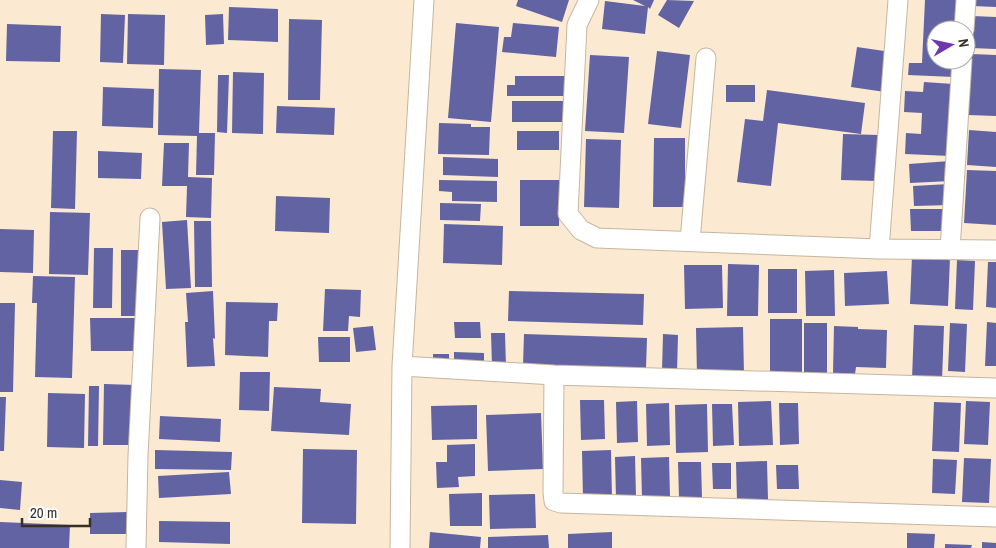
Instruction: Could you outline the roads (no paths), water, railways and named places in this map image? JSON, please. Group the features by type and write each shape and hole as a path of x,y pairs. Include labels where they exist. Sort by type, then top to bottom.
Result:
{"street":[{"path":"400,548 402,366 424,0"},
{"path":"589,0 577,25 568,214 581,230 596,238 879,249 996,250"},
{"path":"879,249 898,0"},
{"path":"965,20 966,0"},
{"path":"690,241 706,58"},
{"path":"950,250 961,70"},
{"path":"136,548 138,456 150,218"},
{"path":"402,366 554,375 996,388"},
{"path":"554,375 553,492 554,501 560,503 996,517"}]}
